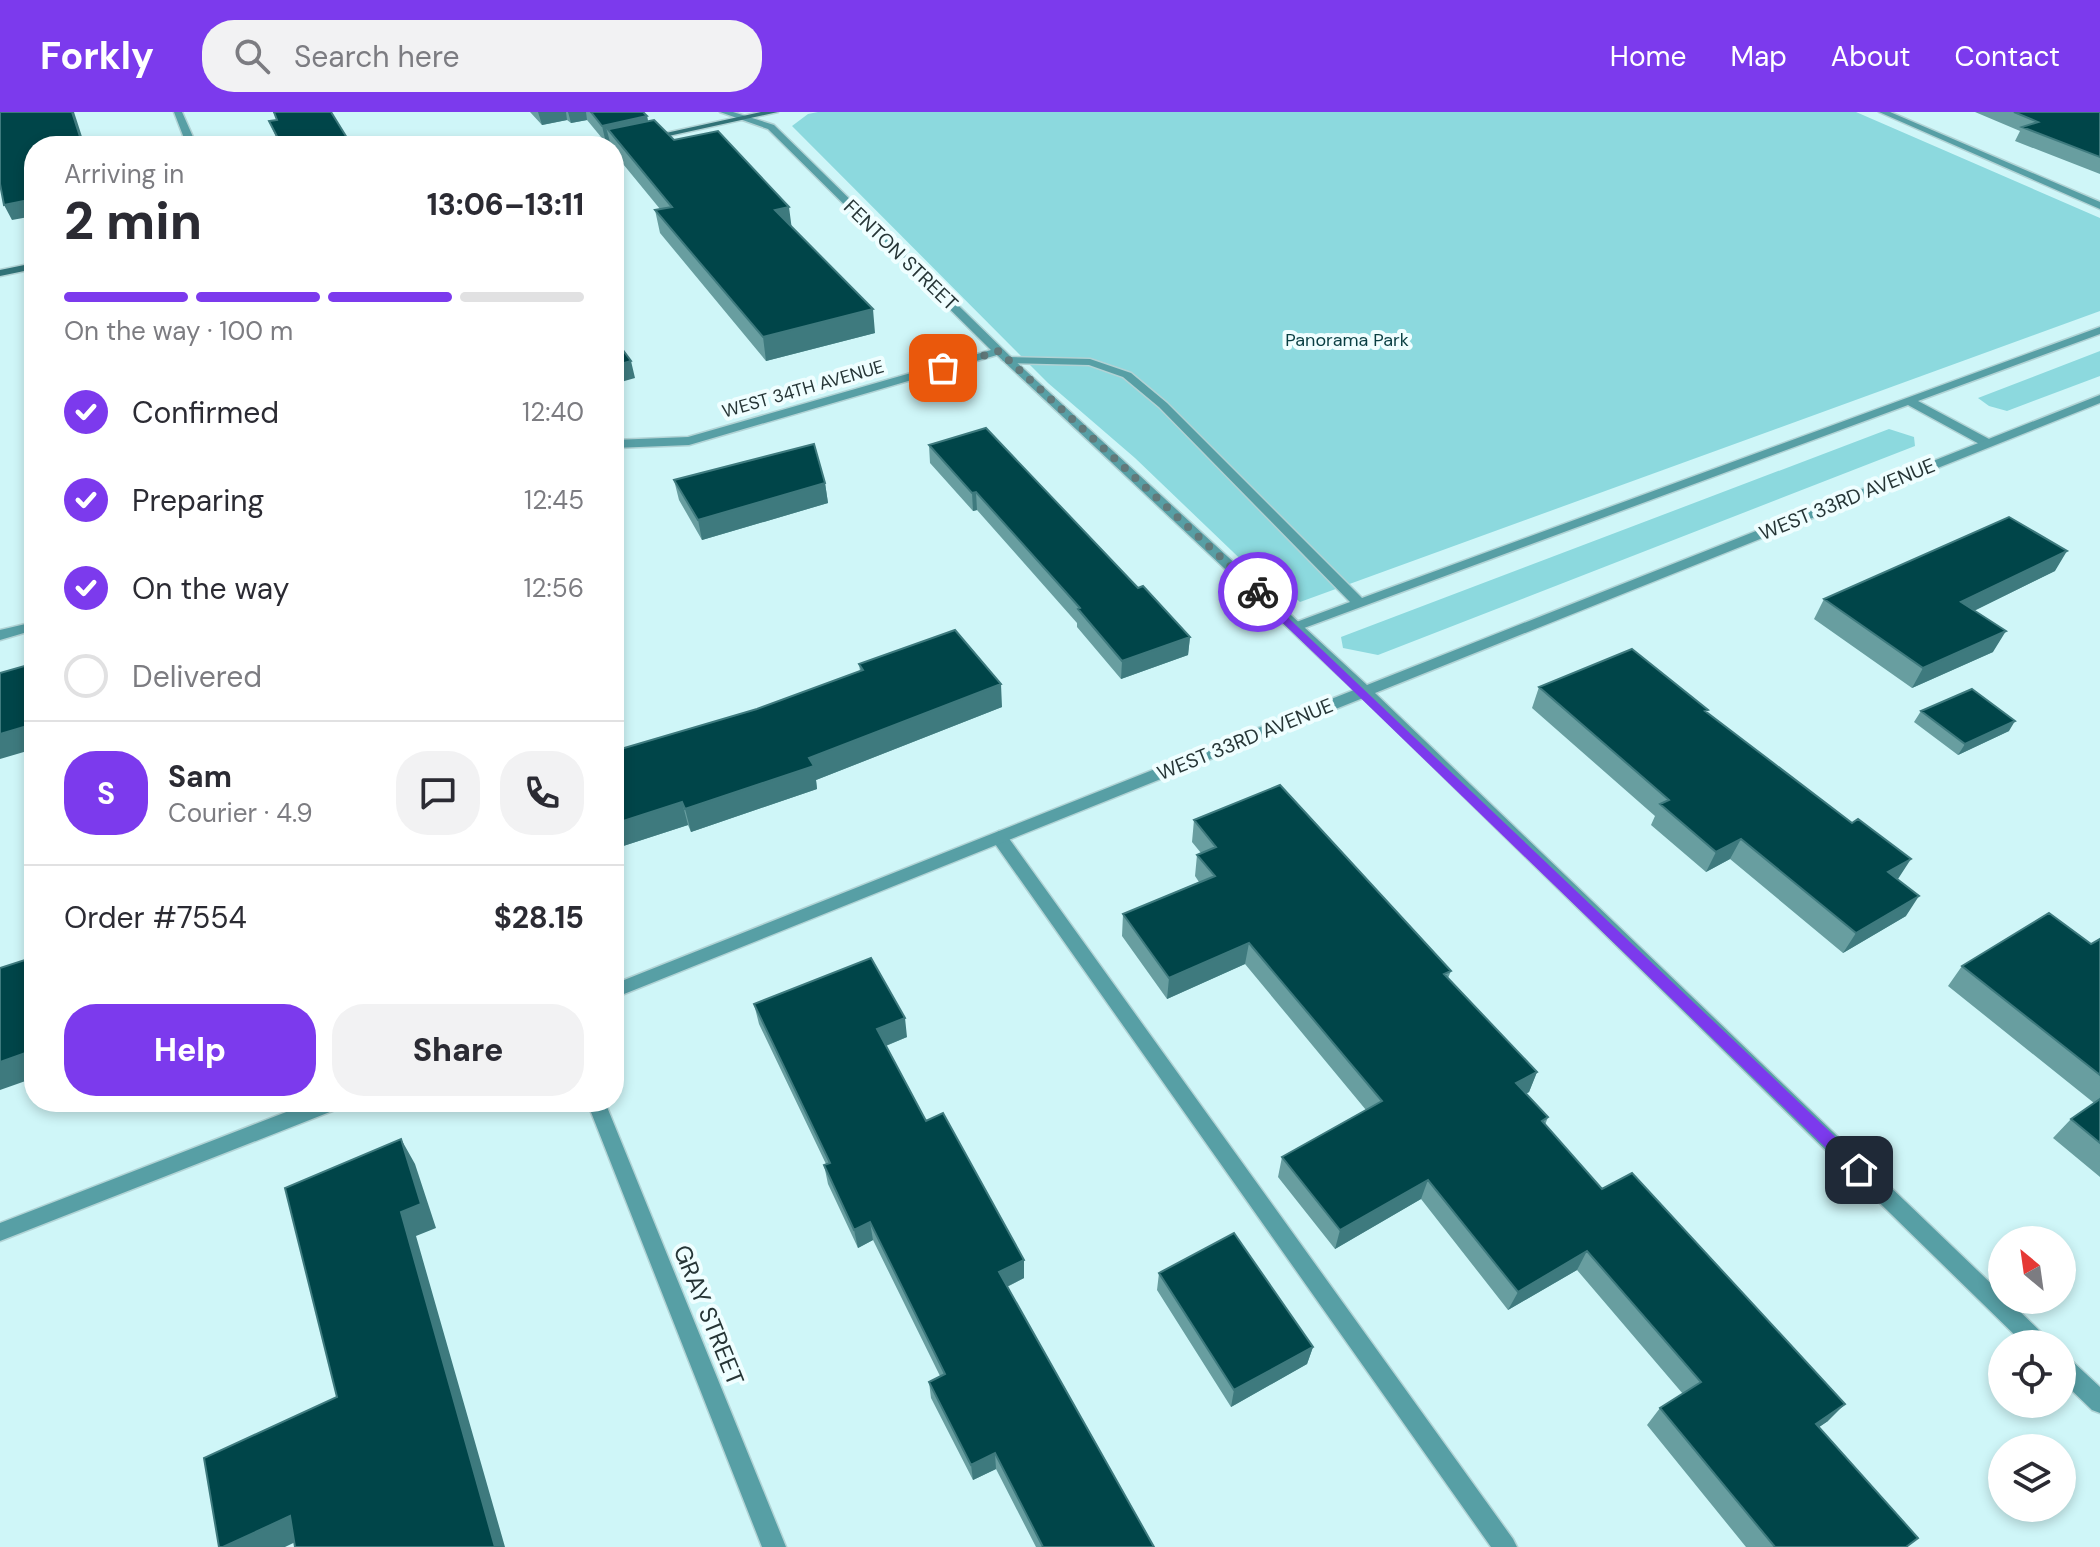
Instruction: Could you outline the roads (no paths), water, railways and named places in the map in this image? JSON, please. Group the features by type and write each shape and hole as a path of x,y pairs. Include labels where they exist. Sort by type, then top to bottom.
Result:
{"street":[{"path":"178,112 188,136"},
{"name":"FENTON STREET","path":"724,112 771,127 1004,356 1364,691 2025,1330"},
{"path":"624,143 774,112"},
{"path":"1883,112 2100,206"},
{"path":"0,273 24,268"},
{"path":"1296,627 2100,330"},
{"name":"WEST 34TH AVENUE","path":"624,444 689,441 1004,356 1090,362 1127,375 1163,405 1360,604"},
{"name":"WEST 33RD AVENUE","path":"624,987 2100,399"},
{"path":"1909,401 1987,443"},
{"path":"0,635 24,629"},
{"path":"999,837 1505,1547"},
{"path":"0,1232 307,1112"},
{"name":"GRAY STREET","path":"600,1112 774,1547"},
{"path":"2076,1379 2100,1402"}],"park label":[{"name":"Panorama Park","path":"1347,340"}]}
